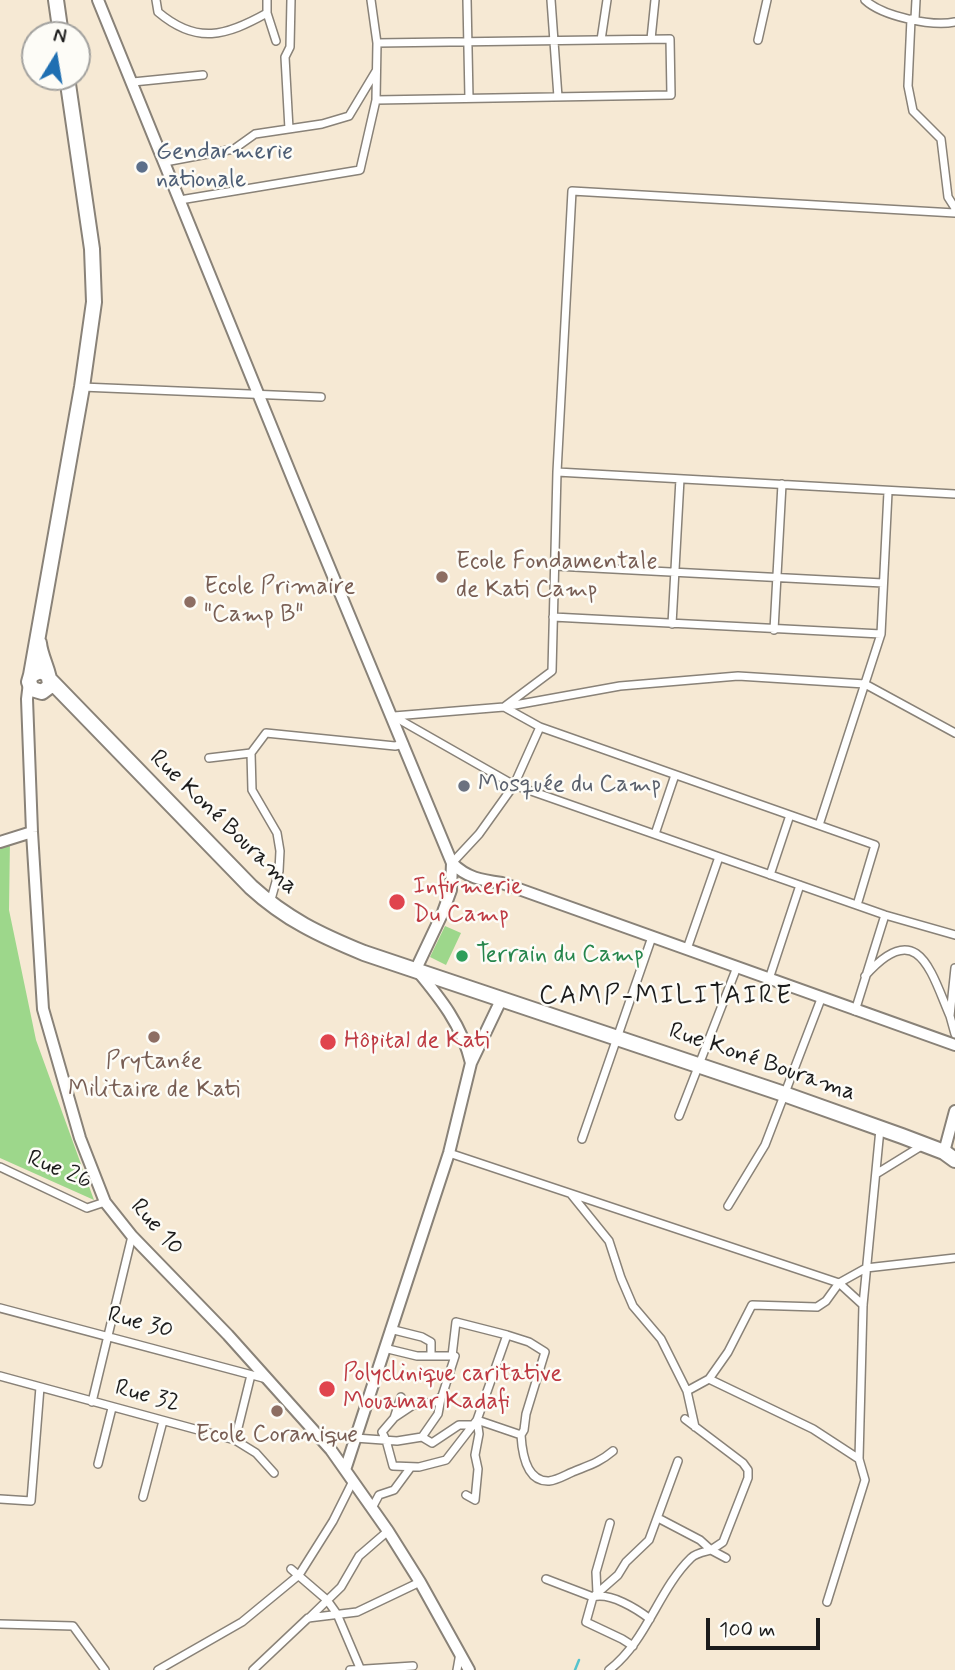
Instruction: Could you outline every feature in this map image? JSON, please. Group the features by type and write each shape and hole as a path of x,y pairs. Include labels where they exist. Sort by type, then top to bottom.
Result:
{"highway":[{"path":"55,0 59,21"},
{"name":"Rue Koné Bourama","path":"30,678 92,324 94,280 84,185 69,91"},
{"name":"Rue Koné Bourama","path":"39,631 46,685 71,703 285,916 329,939 364,953 785,1094 950,1156"},
{"path":"30,678 40,671 46,685"}],"street":[{"path":"98,0 452,863 462,873 481,880 502,883 955,1045"},
{"path":"156,0 158,12 167,19 189,30 211,35 230,31 267,13"},
{"path":"267,0 267,13 276,41"},
{"path":"289,129 285,57 290,47 291,0"},
{"path":"180,200 360,170 376,100 377,43 371,0"},
{"path":"467,0 469,98"},
{"path":"551,0 558,97"},
{"path":"601,40 607,0"},
{"path":"651,39 655,0"},
{"path":"758,40 767,0"},
{"path":"866,0 879,11 913,19 955,22"},
{"path":"503,707 552,671 557,472 572,191 955,211 948,197 940,139 913,111 908,86 916,0"},
{"path":"376,100 671,95 670,39 377,43"},
{"path":"165,162 234,149 255,134 323,124 349,116 376,70"},
{"path":"133,82 203,75"},
{"path":"82,387 321,397"},
{"path":"557,472 955,494"},
{"path":"672,624 680,479"},
{"path":"774,629 782,484"},
{"path":"819,825 881,634 888,492"},
{"path":"555,566 883,583"},
{"path":"553,617 881,634"},
{"path":"393,716 503,707 620,686 738,676 865,684 955,733"},
{"name":"Rue 10","path":"30,678 28,724 32,832 43,1009 80,1138 105,1202 132,1236 269,1379 331,1450 420,1582 469,1670"},
{"name":"Rue 10","path":"28,724 30,710 46,685"},
{"path":"503,707 540,727 875,845 857,905"},
{"path":"393,716 514,785 884,915 955,935"},
{"path":"471,1063 461,1032 442,1001 416,969 451,890 452,863 479,834 514,785 540,727"},
{"path":"270,904 279,872 280,852 277,833 252,790 251,753 266,733 395,746 404,744"},
{"path":"209,758 251,753"},
{"path":"654,834 675,775"},
{"path":"771,875 790,815"},
{"path":"0,842 32,832"},
{"path":"688,946 719,857"},
{"path":"451,890 468,882 481,880"},
{"path":"769,979 800,885"},
{"path":"855,1011 884,915"},
{"path":"582,1139 652,937"},
{"path":"865,976 880,960 900,951 912,952 925,960 933,973 955,1034"},
{"path":"680,1116 737,967"},
{"path":"950,1016 955,968"},
{"path":"345,1470 449,1153 471,1063 502,998"},
{"path":"728,1206 765,1145 821,999"},
{"path":"467,1045 479,1043"},
{"path":"950,1156 955,1111"},
{"path":"827,1602 865,1480 859,1459 863,1305 880,1128"},
{"path":"876,1174 924,1144"},
{"path":"449,1153 839,1283 863,1305"},
{"name":"Rue 26","path":"1,1171 87,1208 105,1202"},
{"path":"571,1194 609,1241 633,1306 661,1339 687,1391 695,1427"},
{"path":"92,1402 132,1236"},
{"path":"687,1391 709,1379 728,1352 752,1305 817,1307 826,1301 839,1283 866,1268 955,1258"},
{"name":"Rue 30","path":"0,1308 269,1379"},
{"path":"422,1437 438,1414 455,1356 452,1356 456,1322 529,1342 545,1352 521,1435 533,1476 548,1481 599,1463 612,1451"},
{"path":"390,1329 422,1337 430,1342 430,1356"},
{"path":"441,1398 435,1402 413,1405 394,1418 382,1432 393,1466 411,1467 446,1460 475,1422 507,1335"},
{"path":"384,1348 417,1356 452,1356"},
{"path":"235,1440 251,1375"},
{"name":"Rue 32","path":"0,1376 235,1440 256,1453 274,1473"},
{"path":"709,1379 813,1429 859,1459"},
{"path":"0,1499 31,1501 40,1387"},
{"path":"394,1418 401,1396"},
{"path":"98,1464 112,1408"},
{"path":"609,1670 621,1661 633,1646 691,1558 723,1542 748,1478 748,1470 743,1463 685,1419"},
{"path":"143,1497 163,1421"},
{"path":"355,1438 397,1441 422,1437 432,1443 459,1426 475,1422 521,1435"},
{"path":"466,1495 475,1500 478,1469 475,1455 479,1434 475,1422"},
{"path":"595,1595 618,1575 626,1562 649,1541 678,1461"},
{"path":"372,1508 379,1495 394,1490 411,1467"},
{"path":"158,1670 242,1622 299,1574 333,1521 352,1480"},
{"path":"658,1518 700,1540 726,1558"},
{"path":"610,1523 596,1572 595,1595 586,1622 633,1646"},
{"path":"253,1670 341,1587 359,1556 388,1531"},
{"path":"291,1569 327,1600 337,1614 360,1668"},
{"path":"546,1579 601,1595 638,1610 650,1619"},
{"path":"308,1618 357,1612 420,1582"},
{"path":"0,1624 73,1626 105,1670"},
{"path":"457,1670 460,1653"},
{"path":"350,1670 413,1666"}],"green space":[{"path":"10,839 9,910 36,1040 94,1200 0,1158 0,843"},
{"path":"445,926 461,933 446,965 430,957"}],"waterway":[{"path":"575,1670 579,1660"}],"place":[{"name":"Gendarmerie nationale","path":"142,167"},
{"name":"Ecole Fondamentale de Kati Camp","path":"442,577"},
{"name":"Ecole Primaire \"Camp B\"","path":"190,602"},
{"name":"Mosquée du Camp","path":"464,786"},
{"name":"Infirmerie Du Camp","path":"397,902"},
{"name":"Terrain du Camp","path":"462,956"},
{"name":"Prytanée Militaire de Kati","path":"154,1037"},
{"name":"Hôpital de Kati","path":"328,1042"},
{"name":"Polyclinique caritative Mouamar Kadafi","path":"327,1389"},
{"name":"Ecole Coranique","path":"277,1411"}],"district":[{"name":"CAMP-MILITAIRE","path":"666,998"}]}
